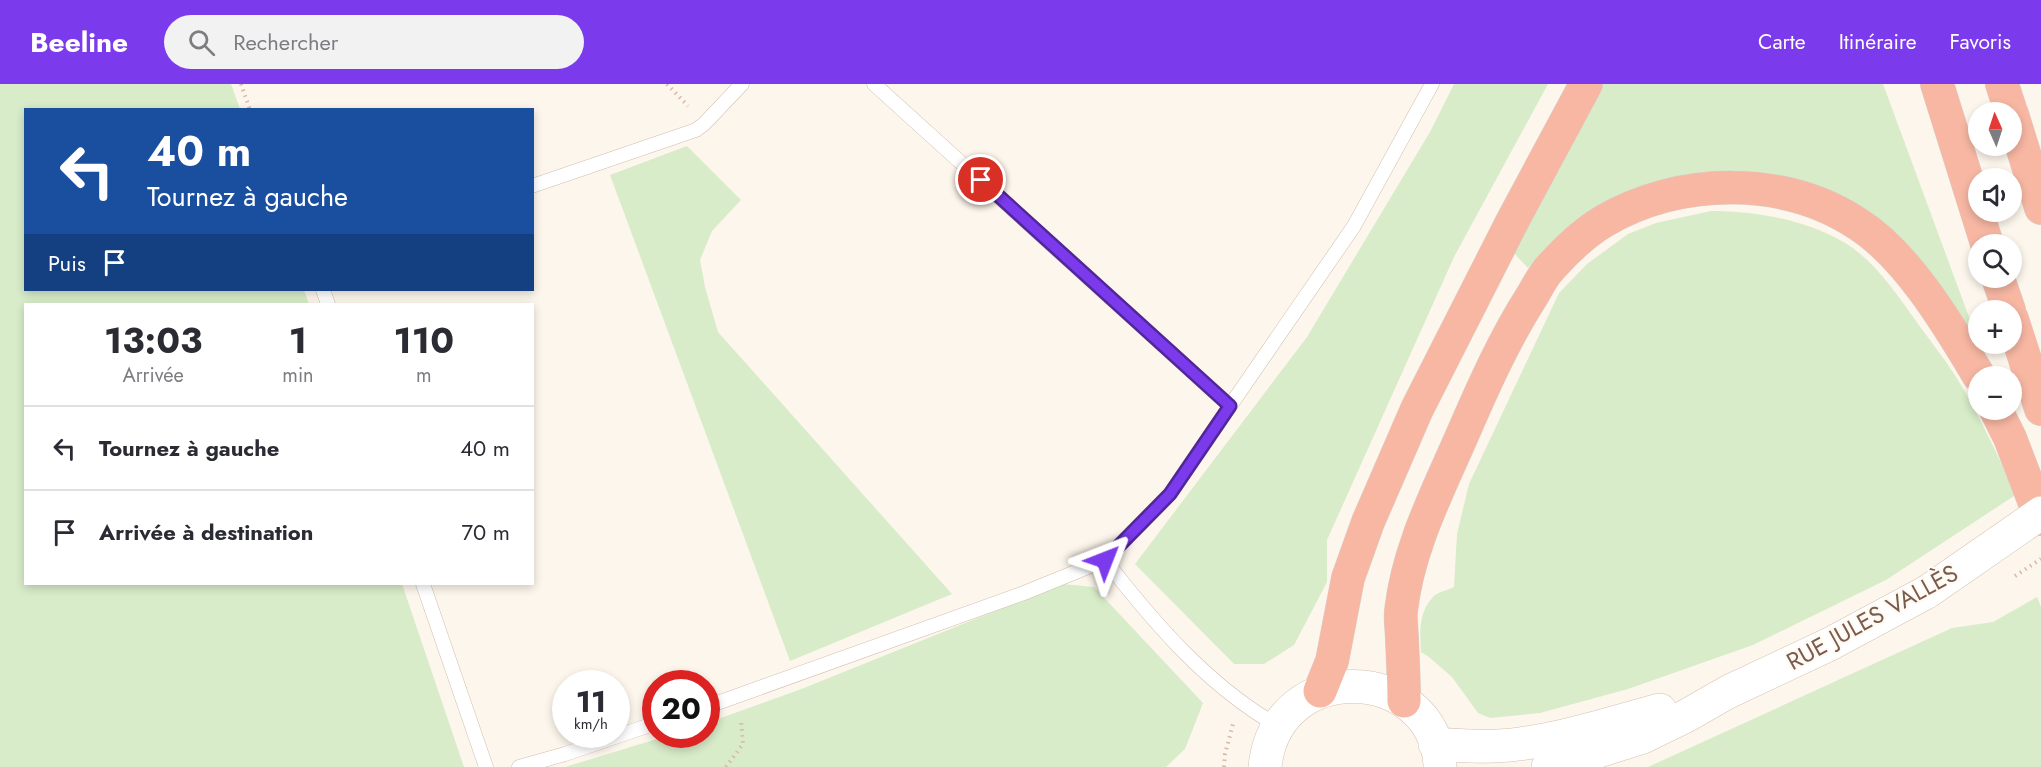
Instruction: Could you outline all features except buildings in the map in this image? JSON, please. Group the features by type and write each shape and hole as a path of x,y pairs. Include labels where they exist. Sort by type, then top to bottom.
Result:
{"highway":[{"path":"1320,691 1332,661 1348,578 1364,533 1413,419 1513,220 1586,84"},
{"path":"1937,84 1984,234"},
{"path":"2002,84 2008,102"},
{"path":"2022,148 2041,208"},
{"path":"1404,701 1401,612 1411,559 1420,532 1474,407 1515,321 1548,269 1577,240 1604,221 1671,193 1707,188 1746,188 1786,194 1826,207 1858,224 1889,249 1948,325 1973,366"},
{"path":"2022,351 2041,410"},
{"path":"2001,420 2041,519"}],"main road":[{"name":"RUE JULES VALLÈS","path":"1548,767 1643,737 1728,692 1830,644 1927,592 2041,513"},
{"path":"1265,767 1271,741 1278,726 1296,705 1320,691 1339,686 1379,689 1404,701 1421,718 1438,756"},
{"name":"RUE JULES VALLÈS","path":"1438,756 1476,746 1547,740 1728,692"}],"lane":[{"path":"534,185 696,130 742,84"},
{"path":"874,84 1230,406"},
{"path":"720,702 1024,593 1105,560 1170,494 1354,226 1432,84"},
{"path":"1105,560 1168,637 1243,705 1278,726"},
{"path":"423,585 486,767"},
{"path":"519,767 642,728"}],"path":[{"path":"241,84 249,108"},
{"path":"2035,564 2041,559"},
{"path":"726,767 743,744 743,695"}],"green space":[{"path":"0,84 231,84 240,108 24,108 24,291 304,291 309,303 24,303 24,585 402,585 464,767 0,767"},
{"path":"1454,84 1548,84 1454,257 1327,540 1327,582 1294,645 1264,664 1234,664 1135,564 1307,337 1430,132"},
{"path":"1598,84 1883,84 1968,314 1968,335 1798,184 1578,220 1553,240 1528,268 1510,249"},
{"path":"687,146 741,200 712,231 700,260 718,332 952,594 790,661 610,175"},
{"path":"1711,211 1728,211 1781,218 1815,229 1847,244 1867,260 1893,289 1956,377 1968,398 1968,420 1980,420 2017,494 1886,580 1753,645 1628,689 1540,713 1490,718 1478,713 1452,677 1421,652 1422,616 1433,597 1454,587 1457,534 1469,484 1559,293 1587,264 1628,234 1656,223"},
{"path":"1062,584 1094,587 1203,703 1185,749 1166,767 565,767 642,744 642,748 720,748 720,718 804,688"},
{"path":"2037,597 2041,607 2041,767 1648,767 1952,628 1993,622"}],"route":[{"path":"981,180 1230,406 1170,494 1105,560"}]}
